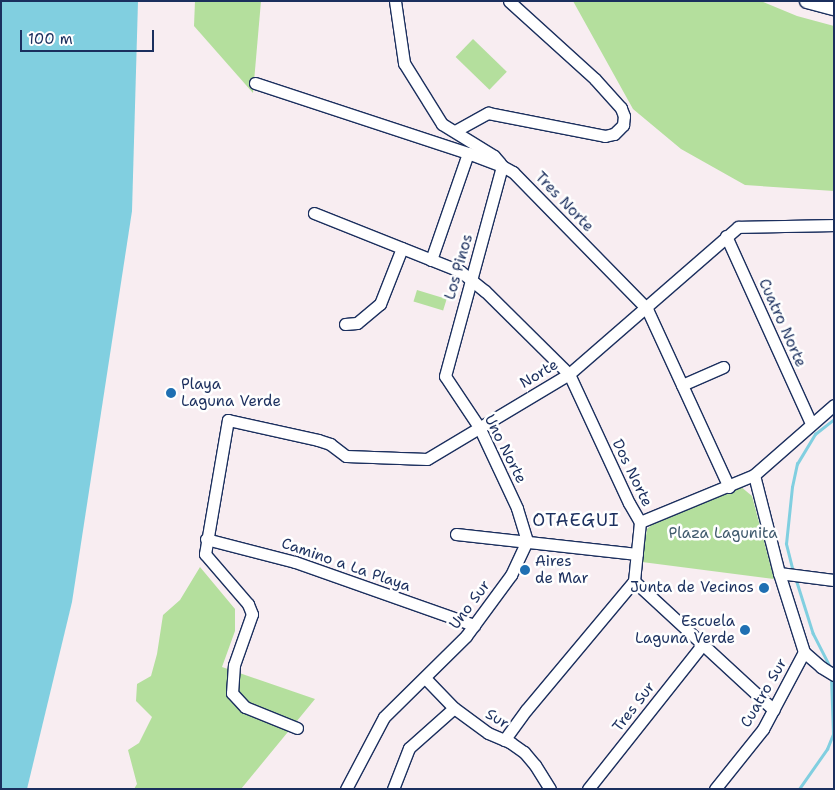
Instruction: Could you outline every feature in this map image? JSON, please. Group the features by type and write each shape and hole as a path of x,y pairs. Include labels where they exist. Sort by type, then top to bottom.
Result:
{"main road":[{"path":"807,1 834,8"}],"street":[{"path":"395,1 404,63 442,124 494,156 502,166"},
{"path":"454,131 488,113 605,136 617,132 622,125 624,116 621,108 595,79 509,1"},
{"name":"Tres Norte","path":"255,82 468,153 502,166 526,184 646,309 729,486"},
{"path":"431,260 468,153"},
{"name":"Los Pinos","path":"445,376 502,166"},
{"name":"Dos Norte","path":"314,214 460,271 485,291 569,374 640,522 634,581"},
{"name":"Norte","path":"206,539 228,420 318,440 330,444 346,456 427,459 569,374 646,309 738,226 834,225"},
{"name":"Cuatro Norte","path":"726,236 811,423"},
{"path":"345,324 357,323 380,304 402,248"},
{"path":"682,384 723,367"},
{"name":"Uno Norte","path":"445,376 479,427 518,508 527,541"},
{"path":"640,522 754,475 811,423 834,405"},
{"path":"754,475 779,573 834,580"},
{"path":"456,534 637,554"},
{"path":"206,539 205,554 248,604 252,614 234,665 232,693 245,707 297,728"},
{"name":"Camino a La Playa","path":"206,539 295,562 474,625"},
{"name":"Uno Sur","path":"346,789 384,717 425,678 474,625 511,575 527,541"},
{"name":"Cuatro Sur","path":"715,789 763,729 804,652 779,573"},
{"path":"504,740 526,710 634,581 774,710"},
{"name":"Tres Sur","path":"588,789 703,644"},
{"path":"804,652 821,667 834,674"},
{"name":"Sur","path":"425,678 454,708 488,733 517,747 530,758 550,789"},
{"path":"393,789 409,748 454,708"}],"green space":[{"path":"195,1 261,1 253,93 194,26"},
{"path":"573,1 761,1 797,16 834,26 834,191 745,185 681,149 633,109"},
{"path":"473,39 507,72 489,90 456,57"},
{"path":"417,290 447,299 443,311 413,301"},
{"name":"Plaza Lagunita","path":"740,486 752,496 774,579 642,562 647,529 655,522"},
{"path":"200,567 235,609 235,631 222,667 315,699 241,789 134,789 137,784 128,750 139,743 152,717 136,701 137,684 151,676 157,654 163,615 180,600"}],"water":[{"path":"1,1 138,1 132,211 72,602 27,789 1,789"}],"waterway":[{"path":"793,572 786,544 792,487 797,464 815,434 834,419"},
{"path":"796,579 813,633 830,667"},
{"path":"799,789 827,749 833,734 831,677"}],"place":[{"name":"Playa Laguna Verde","path":"171,393"},
{"name":"Aires de Mar","path":"525,570"},
{"name":"Junta de Vecinos","path":"764,588"},
{"name":"Escuela Laguna Verde","path":"745,630"}],"district":[{"name":"OTAEGUI","path":"576,520"}]}
